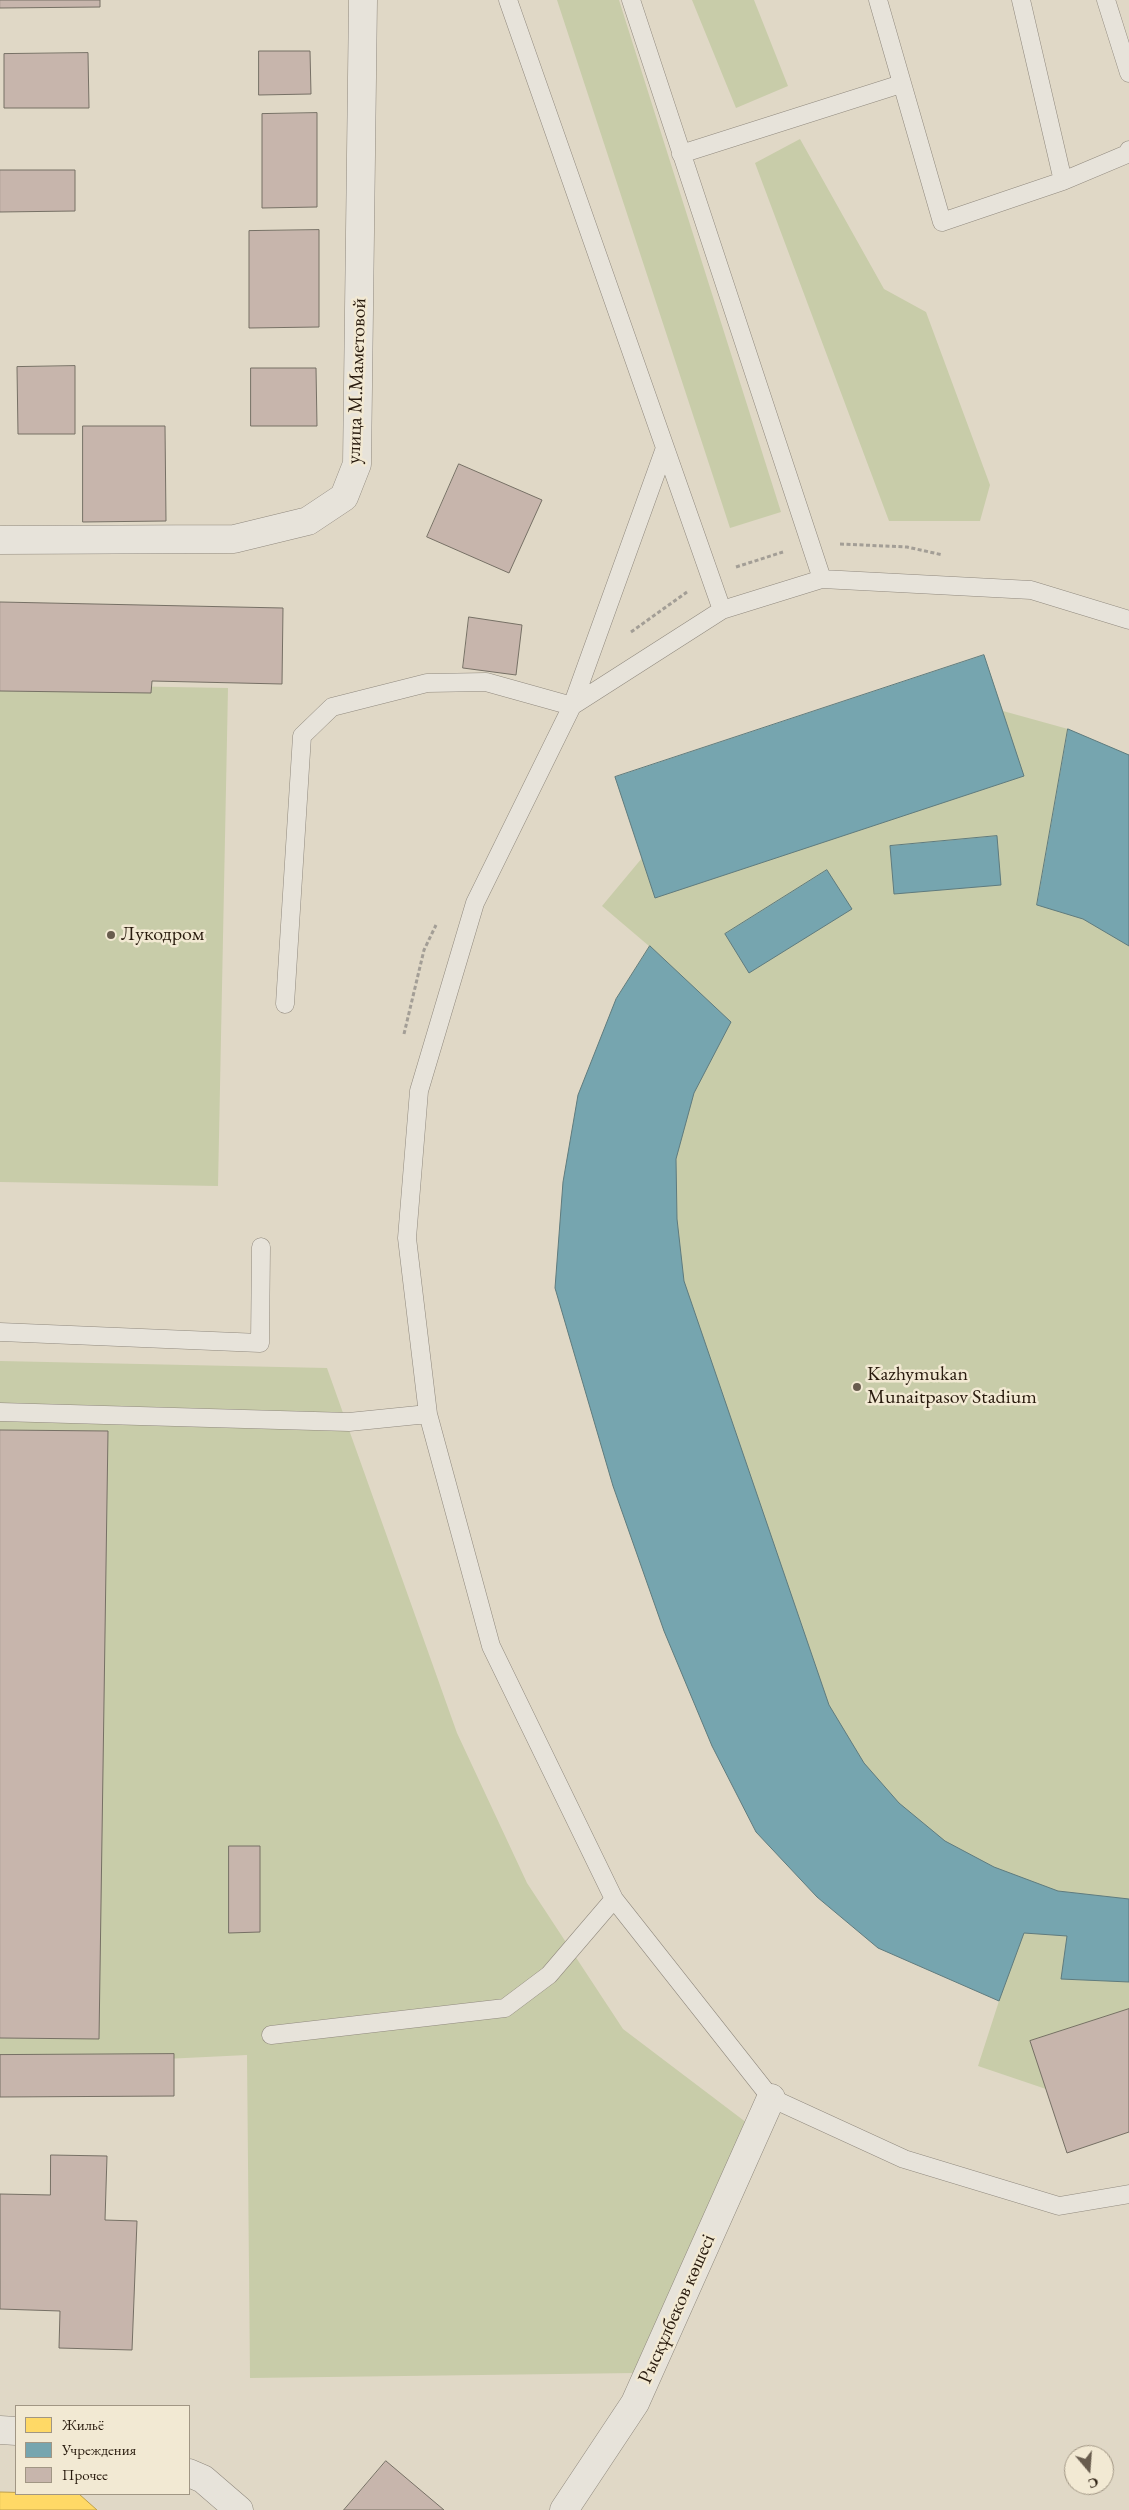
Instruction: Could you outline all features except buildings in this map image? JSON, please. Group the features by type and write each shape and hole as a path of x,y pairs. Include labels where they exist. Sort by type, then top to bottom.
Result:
{"street":[{"name":"улица М.Маметовой","path":"0,540 234,539 308,521 344,498 357,464 363,0"},
{"name":"Рысқұлбеков көшесі","path":"564,2510 635,2403 771,2098"},
{"path":"0,2430 15,2431"},
{"path":"190,2473 203,2479 239,2510"}],"lane":[{"path":"508,0 722,610"},
{"path":"631,0 822,579"},
{"path":"878,0 942,222 1063,181 1127,154 1129,150"},
{"path":"1021,0 1063,181"},
{"path":"1106,0 1129,73"},
{"path":"682,154 901,84"},
{"path":"666,448 572,706 475,903 419,1091 406,1238 428,1414 491,1646 614,1899 771,2098 904,2159 1059,2206 1129,2194"},
{"path":"285,1004 302,736 332,707 427,683 486,682 572,706 722,610 822,579 1031,590 1129,620"},
{"path":"0,1332 260,1343 261,1247"},
{"path":"0,1412 349,1422 428,1414"},
{"path":"271,2035 505,2008 549,1975 614,1899"}],"path":[{"path":"588,662 710,576 811,543"},
{"path":"402,1042 424,950 437,924"}],"green space":[{"path":"557,0 619,0 781,512 730,528"},
{"path":"692,0 754,0 788,86 736,108"},
{"path":"800,139 884,289 926,312 990,485 980,521 889,521 755,163"},
{"name":"Kazhymukan Munaitpasov Stadium","path":"984,655 1003,711 1068,729 1129,755 1129,2132 1067,2153 1046,2089 978,2066 999,2001 712,1746 664,1631 613,1486 555,1288 563,1182 578,1095 616,999 649,946 602,906 642,858 615,777"},
{"name":"Лукодром","path":"0,684 228,688 218,1186 0,1182"},
{"path":"0,1361 327,1368 457,1733 527,1883 623,2029 747,2123 635,2373 250,2378 247,2055 0,2067"}],"place":[{"name":"Лукодром","path":"111,935"},
{"name":"Kazhymukan Munaitpasov Stadium","path":"857,1387"}]}
